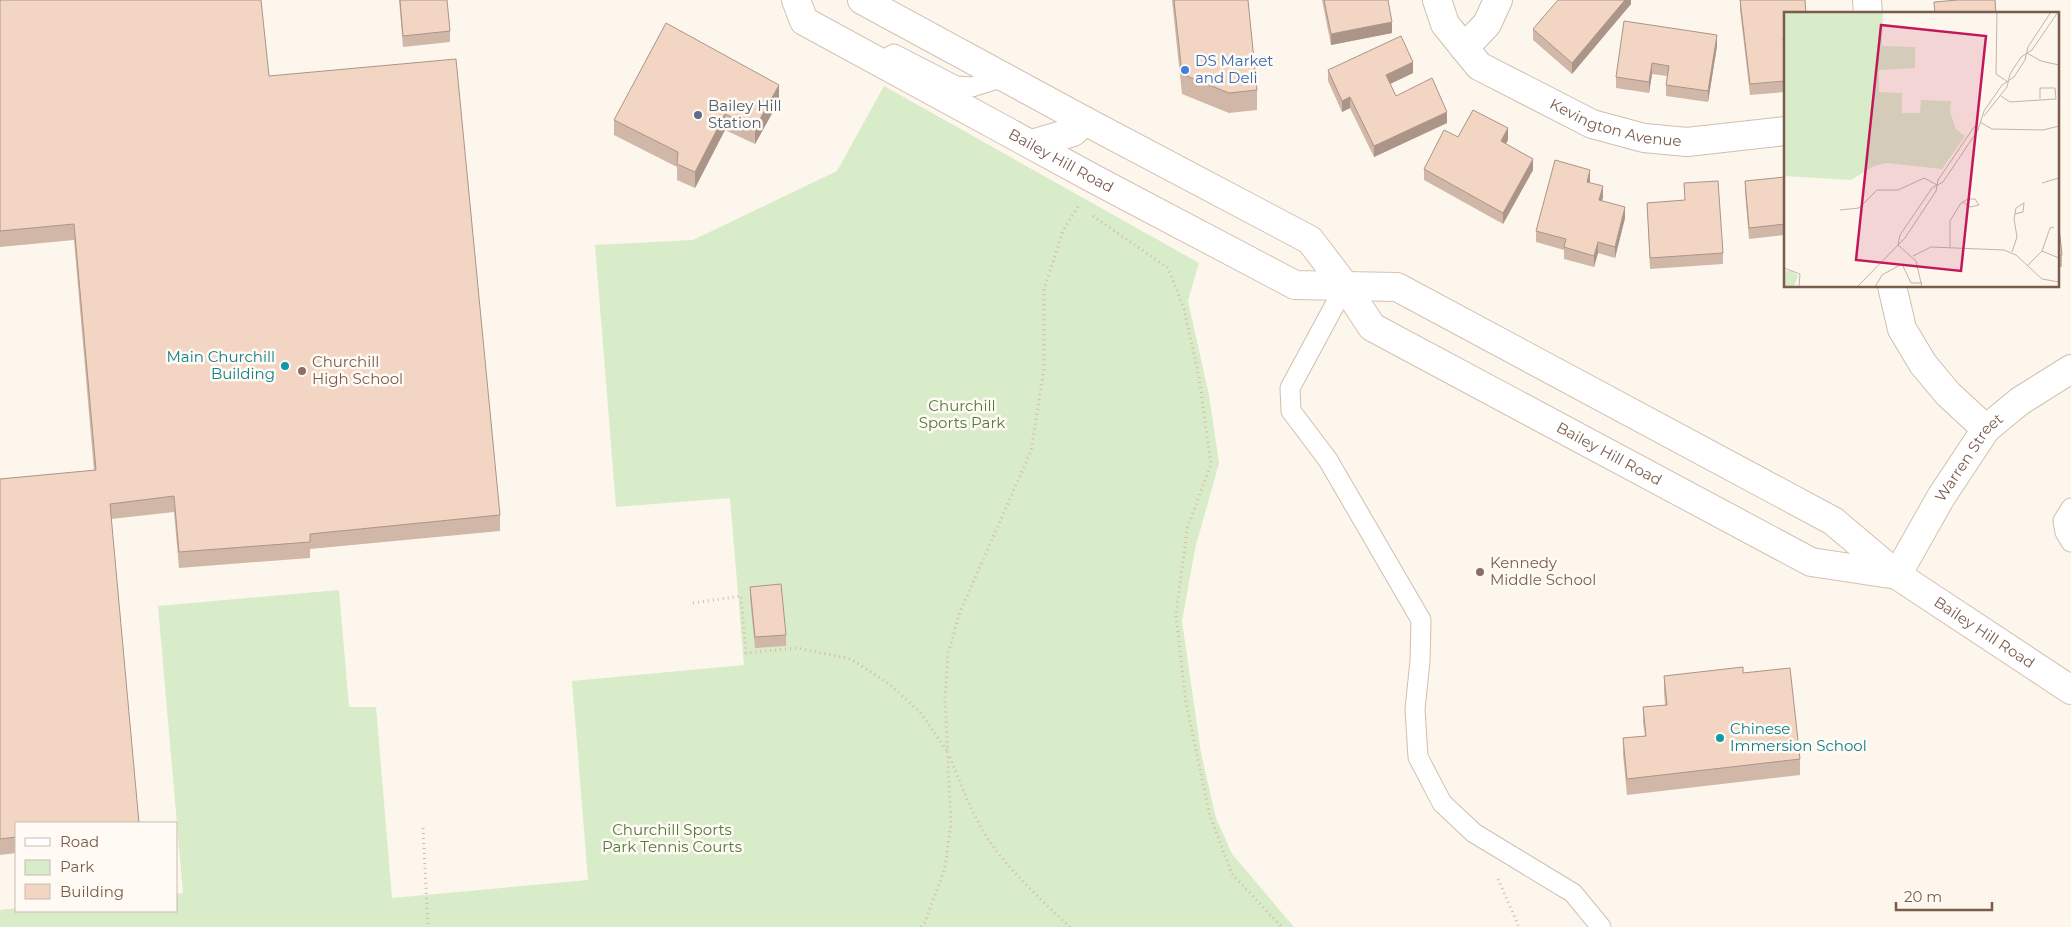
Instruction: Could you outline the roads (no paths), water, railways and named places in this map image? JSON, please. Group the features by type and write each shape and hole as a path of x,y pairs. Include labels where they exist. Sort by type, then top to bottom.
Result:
{"main road":[{"name":"Bailey Hill Road","path":"796,0 804,21 1096,180 1295,285 1397,287 1833,520 1897,575 2071,690"},
{"name":"Bailey Hill Road","path":"862,0 1310,240 1345,286 1372,327 1811,562 1897,575"},
{"name":"Kevington Avenue","path":"1437,0 1444,24 1479,66 1592,124 1644,138 1687,142 1784,131"},
{"path":"1464,48 1487,24 1498,0"},
{"path":"1032,144 1073,132 1085,121"},
{"path":"1892,288 1902,329 1923,364 1948,394 1986,429"},
{"name":"Warren Street","path":"1897,575 1941,497 1986,429 2020,401 2071,369"}],"lane":[{"path":"880,62 894,54 956,86 972,87 1004,77"},
{"path":"1345,286 1290,388 1291,411 1328,460 1421,620 1420,661 1415,709 1418,757 1442,803 1474,833 1573,893 1601,927"},
{"path":"2071,508 2063,520 2065,532 2071,542"}],"place":[{"name":"DS Market and Deli","path":"1185,70"},
{"name":"Bailey Hill Station","path":"698,115"},
{"name":"Main Churchill Building","path":"285,366"},
{"name":"Churchill High School","path":"302,371"},
{"name":"Kennedy Middle School","path":"1480,572"},
{"name":"Chinese Immersion School","path":"1720,738"}],"park label":[{"name":"Churchill Sports Park","path":"962,414"},
{"name":"Churchill Sports Park Tennis Courts","path":"672,838"}]}
